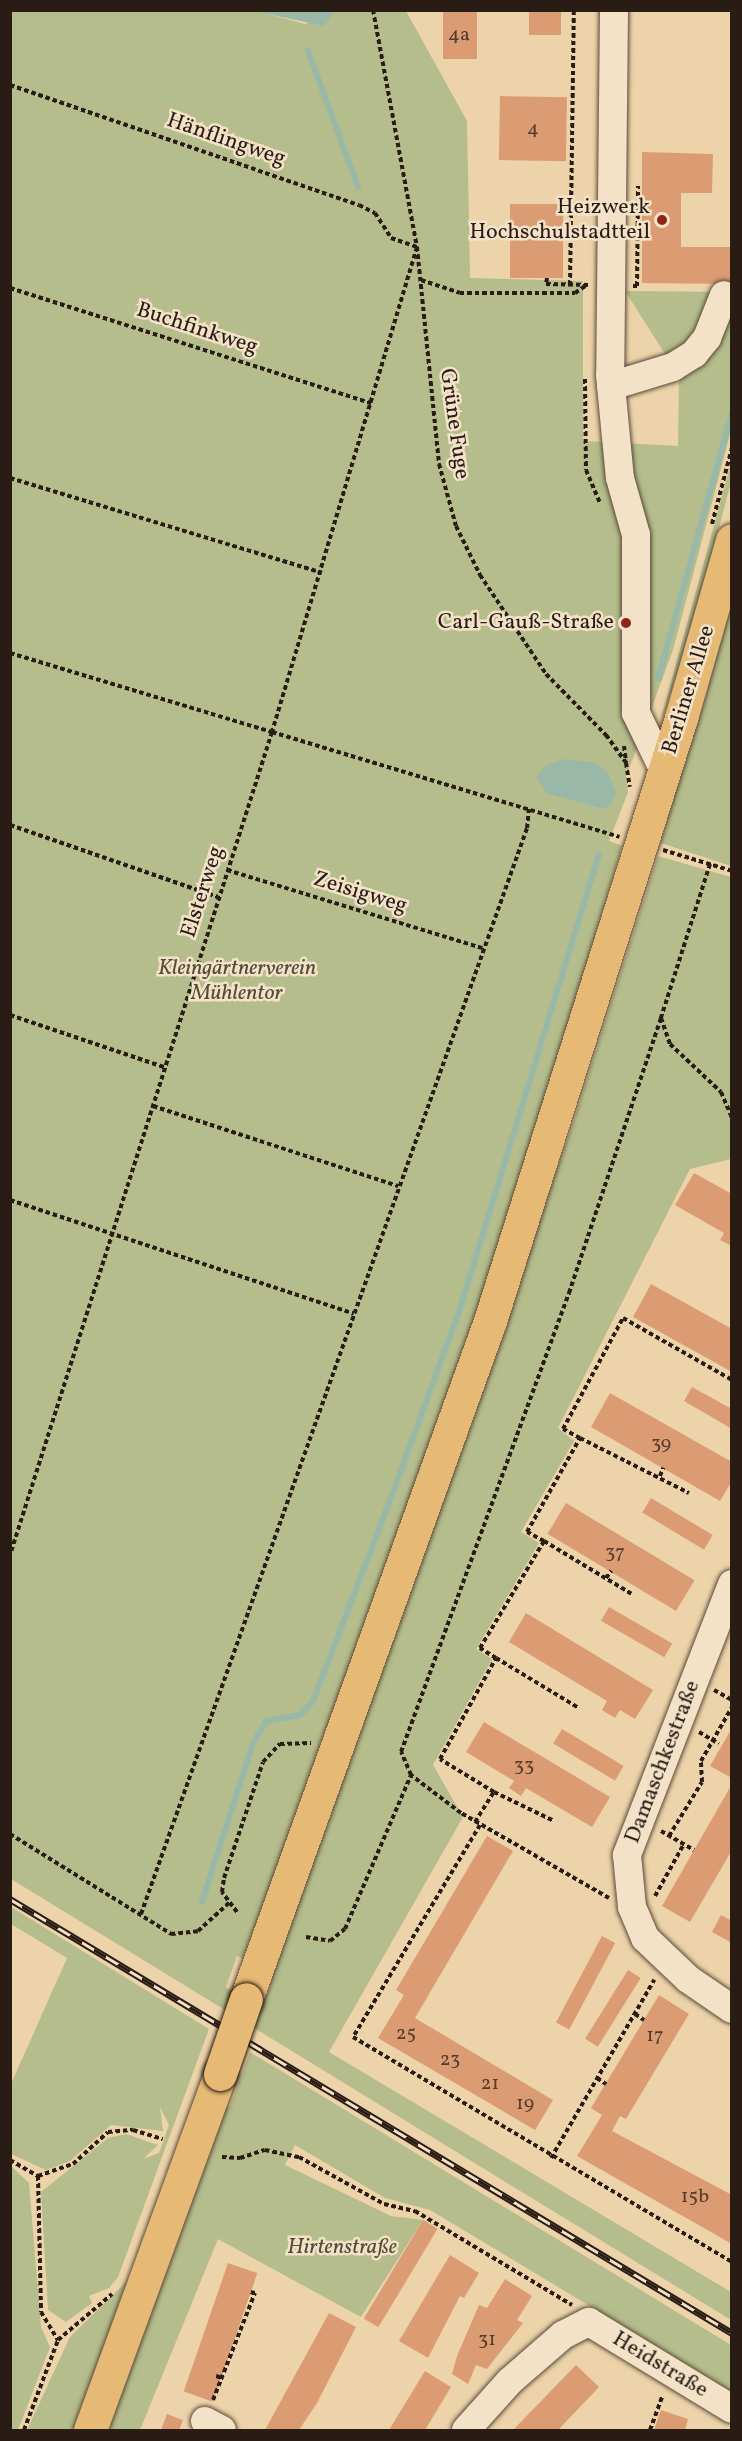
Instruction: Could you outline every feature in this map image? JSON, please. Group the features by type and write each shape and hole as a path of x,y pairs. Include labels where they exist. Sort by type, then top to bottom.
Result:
{"main road":[{"name":"Berliner Allee","path":"90,2430 490,1321 629,840 664,771 732,540"}],"street":[{"path":"614,10 611,386 620,478 636,535 636,713 664,771"},
{"path":"611,386 674,368 694,354 707,338 724,295"},
{"name":"Damaschkestraße","path":"732,1584 627,1855 635,1916 645,1938 666,1959 732,2008"},
{"path":"466,2430 510,2381 563,2335 589,2322"},
{"name":"Heidstraße","path":"589,2322 732,2409"}],"path":[{"name":"Grüne Fuge","path":"373,10 417,247 439,464 456,526 480,575 546,674 606,735 627,764 630,787"},
{"path":"547,278 546,284 570,285 573,10"},
{"name":"Hänflingweg","path":"10,85 359,204 375,213 391,238 417,247"},
{"name":"Elsterweg","path":"10,1555 322,573 374,404 417,247"},
{"path":"421,280 460,293 575,293 588,285"},
{"name":"Buchfinkweg","path":"10,288 374,404"},
{"path":"10,478 322,573"},
{"path":"10,653 732,871"},
{"path":"141,1914 526,828 528,809"},
{"path":"10,825 218,897"},
{"path":"684,1844 635,1916 478,1824 411,1775 401,1752 569,1293 710,864"},
{"name":"Zeisigweg","path":"227,870 482,948"},
{"path":"10,1015 164,1067"},
{"path":"661,1018 670,1044 721,1092 732,1118"},
{"path":"153,1106 398,1186"},
{"path":"10,1200 354,1314"},
{"path":"689,1493 660,1476 644,1474 563,1429 622,1318 732,1380"},
{"path":"580,1438 527,1532 632,1594"},
{"path":"660,1476 663,1468"},
{"path":"544,1541 480,1648 579,1708"},
{"path":"606,1578 611,1571"},
{"path":"496,1658 440,1759 494,1792 554,1821"},
{"path":"669,1836 702,1782 701,1761 732,1707"},
{"path":"237,1912 222,1892 224,1878 263,1762 280,1744 318,1744"},
{"path":"306,1937 330,1941 345,1929 411,1775"},
{"path":"494,1792 478,1824 354,2037 551,2158 732,2262"},
{"path":"641,1820 694,1850"},
{"path":"10,1834 171,1934 190,1935 229,1903"},
{"path":"551,2158 666,1959"},
{"path":"635,2014 644,2020"},
{"path":"597,2078 606,2084"},
{"path":"10,2160 38,2175 73,2164 108,2132 134,2130 163,2139"},
{"path":"222,2157 283,2152 384,2204 415,2211 574,2306 589,2322"},
{"path":"38,2175 41,2312 58,2340"},
{"path":"24,2430 58,2340 118,2285"},
{"path":"214,2426 222,2378 237,2334 255,2293 250,2292"},
{"path":"650,2430 671,2371"},
{"path":"216,2376 222,2378"}],"green space":[{"name":"Kleingärtnerverein Mühlentor","path":"254,10 305,24 332,15 332,11 406,11 467,121 470,278 583,281 583,441 678,446 679,376 625,291 731,292 731,431 673,650 626,777 628,792 609,841 622,846 507,1228 245,1959 237,1956 226,1987 262,2009 271,1984 267,1982 572,1127 658,856 731,877 731,1159 690,1169 558,1428 574,1441 521,1532 539,1543 476,1649 492,1659 433,1765 463,1817 329,2052 731,2292 731,2320 11,1879 10,11"},
{"path":"731,463 731,482 694,624 658,730"},
{"path":"731,589 731,866 661,843"},
{"path":"11,1907 209,2029 118,2277 109,2288 89,2296 92,2303 66,2322 48,2310 41,2192 108,2138 126,2134 158,2145 143,2159 159,2153 169,2125 160,2107 163,2131 111,2125 70,2161 46,2170 11,2154 11,2084 67,1958 11,1924"},
{"name":"Hirtenstraße","path":"250,2052 731,2345 731,2391 430,2210 385,2198 295,2145 285,2165 391,2216 423,2220 361,2317 218,2239 140,2430 106,2430 223,2104 230,2107"},
{"path":"10,2165 29,2183 41,2327 50,2347 18,2430 10,2430"},
{"path":"129,2279 78,2430 27,2430 70,2337"}],"shaded area":[{"path":"254,11 332,11 332,15 324,26"},
{"path":"564,759 596,763 608,773 616,792 612,803 604,809 546,793 537,777 545,766"}],"building":[{"path":"443,10 477,10 477,59 443,59"},
{"path":"529,10 561,10 561,35 529,35"},
{"path":"500,96 567,97 566,161 499,160"},
{"name":"Heizwerk Hochschulstadtteil","path":"642,152 713,154 712,193 681,193 681,247 732,247 732,284 642,283"},
{"path":"510,204 563,204 563,278 510,278"},
{"path":"694,1173 732,1194 732,1246 720,1240 724,1233 675,1205"},
{"path":"651,1284 732,1329 732,1372 633,1317"},
{"path":"692,1387 732,1409 732,1429 684,1401"},
{"path":"610,1393 732,1462 732,1481 720,1501 591,1427"},
{"path":"651,1498 713,1535 704,1550 642,1513"},
{"path":"566,1503 695,1580 676,1611 547,1534"},
{"path":"609,1607 672,1644 664,1657 601,1621"},
{"path":"526,1613 653,1690 635,1719 620,1710 615,1718 602,1710 607,1701 509,1642"},
{"path":"484,1722 610,1797 592,1827 526,1788 521,1796 509,1788 514,1781 466,1752"},
{"path":"732,1728 732,1778 710,1766"},
{"path":"562,1729 624,1766 615,1781 553,1744"},
{"path":"732,1784 732,1850 690,1922 662,1906"},
{"path":"487,1836 513,1851 415,2018 553,2100 535,2130 378,2038 404,1995 396,1990"},
{"path":"721,1915 732,1921 732,1943 712,1932"},
{"path":"602,1936 615,1943 569,2030 556,2023"},
{"path":"628,1970 641,1978 598,2047 585,2039"},
{"path":"659,1995 689,2014 626,2119 620,2116 612,2131 732,2195 732,2244 577,2156 602,2115 591,2108"},
{"path":"423,2220 438,2229 378,2327 364,2319"},
{"path":"450,2255 479,2273 464,2298 460,2296 428,2358 399,2341"},
{"path":"228,2263 257,2273 213,2402 184,2392"},
{"path":"505,2279 532,2296 517,2320 523,2323 487,2369 476,2365 468,2384 452,2374 457,2356 479,2305 487,2308"},
{"path":"329,2313 356,2327 317,2403 299,2430 265,2430"},
{"path":"576,2365 599,2387 559,2429 513,2430"},
{"path":"425,2371 451,2387 425,2430 389,2430"},
{"path":"661,2410 688,2419 685,2430 654,2430"},
{"path":"167,2414 183,2420 179,2430 161,2430"}],"waterway":[{"path":"308,51 358,187"},
{"path":"658,679 732,412"},
{"path":"202,1902 253,1743 266,1721 300,1715 313,1701 389,1503 459,1312 599,855"}],"railway":[{"path":"10,1899 732,2333"}],"place":[{"name":"Heizwerk Hochschulstadtteil","path":"662,220"},
{"name":"Carl-Gauß-Straße","path":"626,623"}]}
